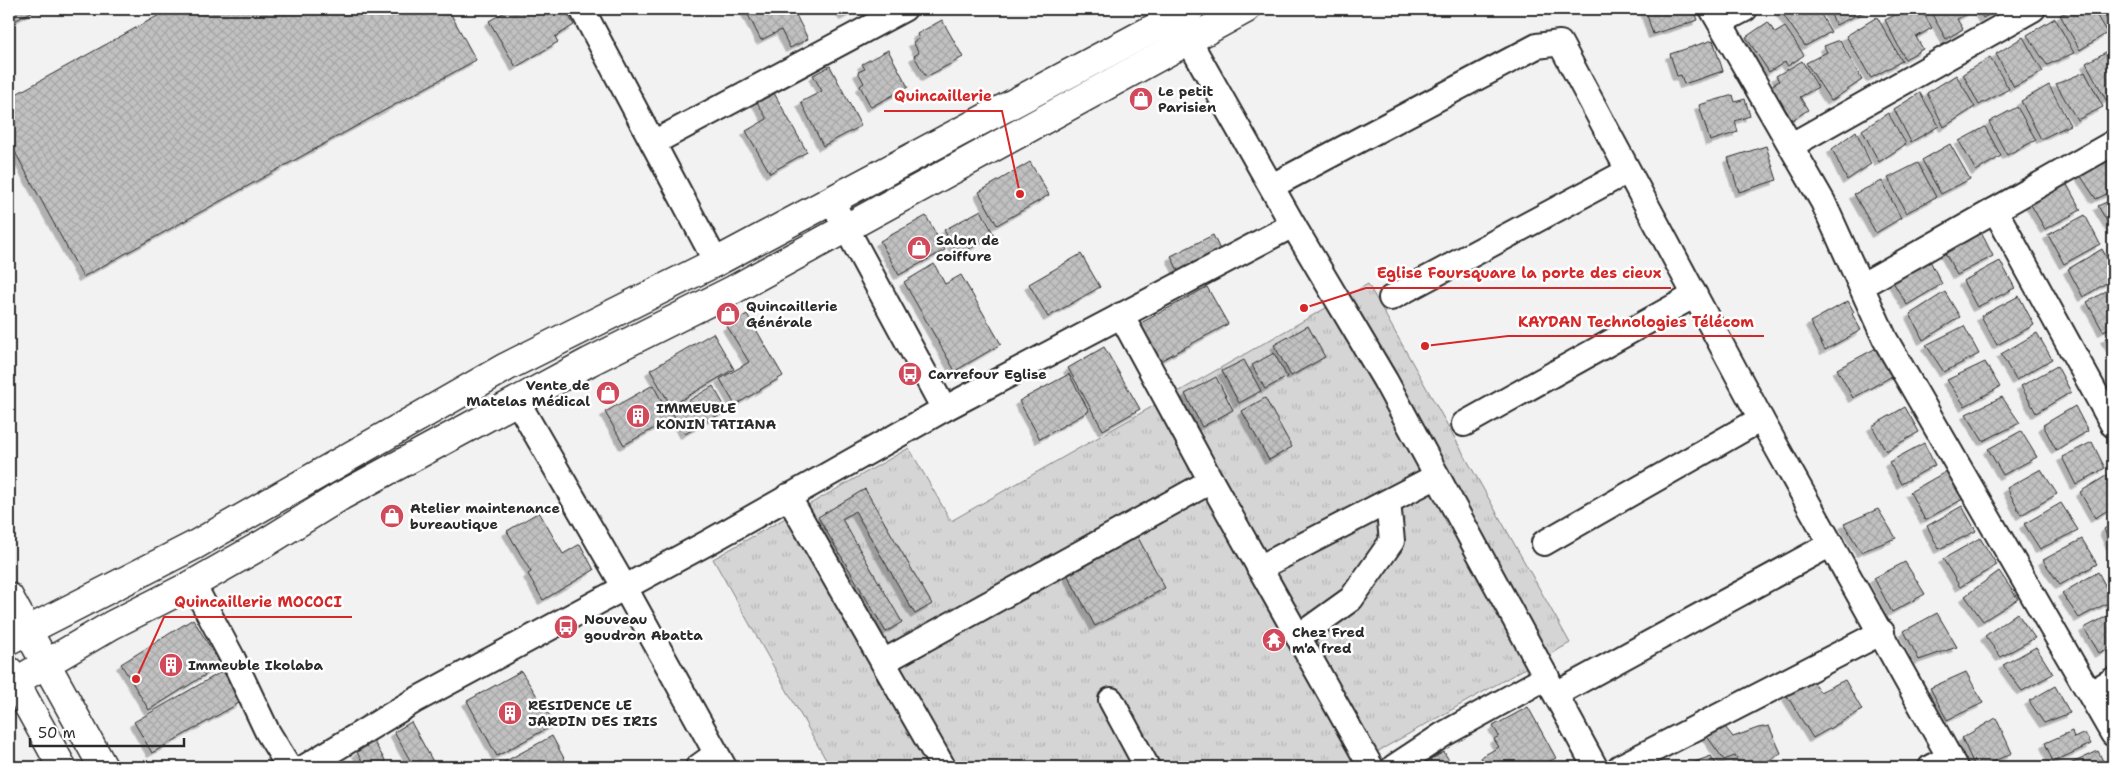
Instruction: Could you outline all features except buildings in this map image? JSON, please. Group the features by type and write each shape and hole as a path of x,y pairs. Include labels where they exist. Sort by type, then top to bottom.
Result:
{"main road":[{"path":"62,767 12,676 46,663 112,625 193,584 266,543 341,496 588,362 732,290 1246,9"},
{"path":"18,634 195,545 506,367 716,262 1179,11"},
{"path":"9,597 18,634 46,663 103,767"}],"street":[{"path":"582,9 716,262"},
{"path":"653,143 904,9"},
{"path":"1745,9 1716,15 1823,202 1885,339 2113,734"},
{"path":"1792,145 2033,9"},
{"path":"1179,11 1189,40 1385,380 1595,767"},
{"path":"1272,186 1537,46 1560,43 1761,419 1882,632 1945,764"},
{"path":"1860,286 2113,143"},
{"path":"1391,298 1628,171"},
{"path":"831,200 944,409"},
{"path":"1995,210 2113,425"},
{"path":"305,767 414,701 625,588 944,409 1294,225"},
{"path":"1464,424 1695,296"},
{"path":"1121,315 1259,568 1371,767"},
{"path":"517,401 625,588 713,763"},
{"path":"1544,543 1761,419"},
{"path":"1259,568 1437,476"},
{"path":"883,662 1211,481"},
{"path":"788,496 943,767"},
{"path":"1298,637 1352,599 1392,541 1388,502"},
{"path":"1394,767 1444,734 1551,686 1832,544"},
{"path":"193,584 233,659 267,730 289,767"},
{"path":"1620,767 1882,632"},
{"path":"2091,693 2113,680"},
{"path":"1111,700 1147,767"}],"green space":[{"path":"1368,284 1570,643 1350,767 830,767 713,559 909,448 951,521"}],"place":[{"name":"Le petit Parisien","path":"1141,99"},
{"name":"Quincaillerie","path":"1020,194"},
{"name":"Salon de coiffure","path":"919,248"},
{"name":"Eglise Foursquare la porte des cieux","path":"1304,308"},
{"name":"Quincaillerie Générale","path":"728,314"},
{"name":"KAYDAN Technologies Télécom","path":"1425,346"},
{"name":"Carrefour Eglise","path":"910,374"},
{"name":"Vente de Matelas Médical","path":"608,393"},
{"name":"IMMEUBLE KONIN TATIANA","path":"638,416"},
{"name":"Atelier maintenance bureautique","path":"392,516"},
{"name":"Nouveau goudron Abatta","path":"566,627"},
{"name":"Chez Fred m'a fred","path":"1274,640"},
{"name":"Immeuble Ikolaba","path":"171,665"},
{"name":"Quincaillerie MOCOCI","path":"136,679"},
{"name":"RESIDENCE LE JARDIN DES IRIS","path":"510,713"}]}
